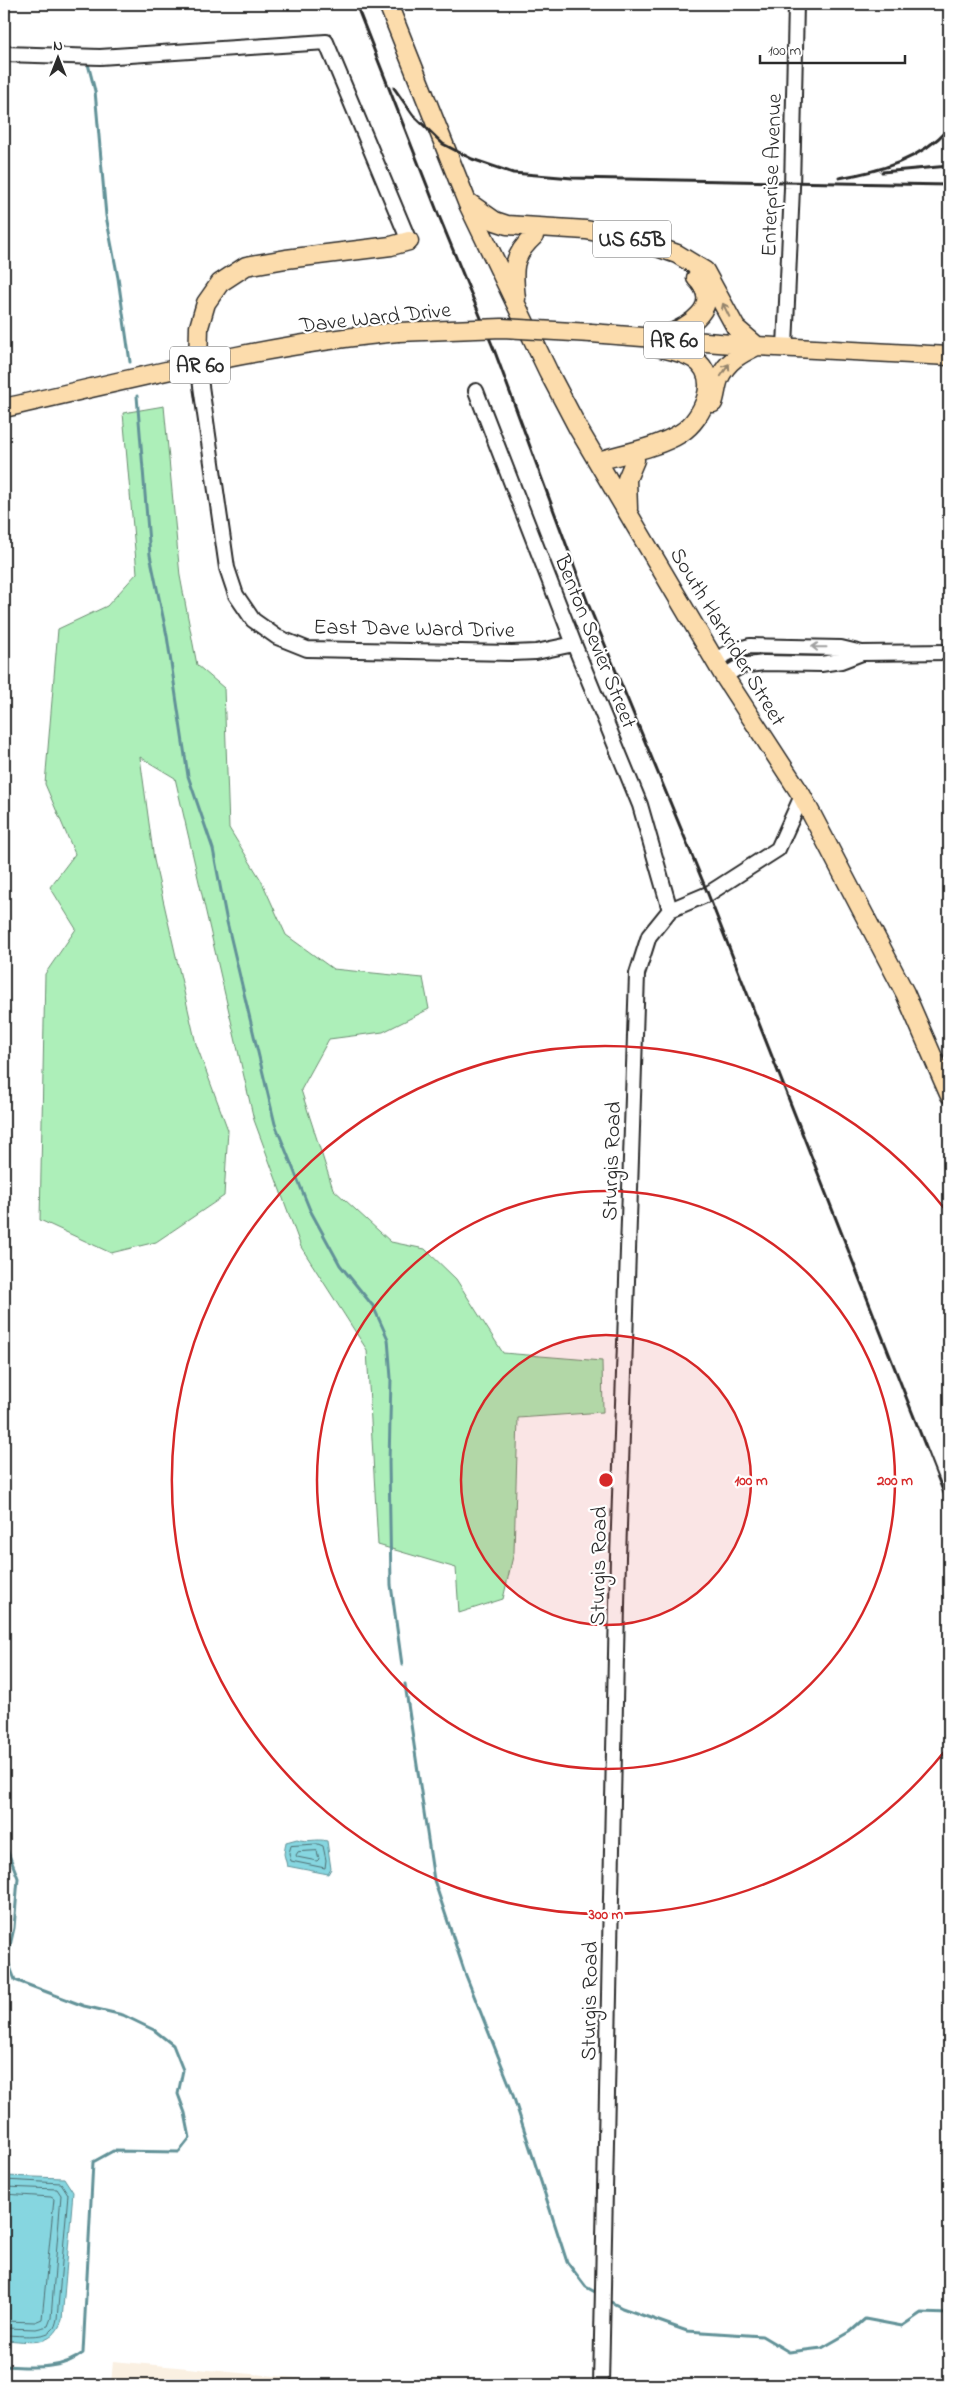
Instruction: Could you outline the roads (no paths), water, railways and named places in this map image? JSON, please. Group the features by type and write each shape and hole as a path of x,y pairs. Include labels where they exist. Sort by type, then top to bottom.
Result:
{"main road":[{"name":"South Harkrider Street","path":"388,4 467,202 517,310 579,430 724,676 802,796 906,992 949,1094"},
{"name":"US 65B","path":"467,202 495,221 532,232 586,230 631,238 676,254 705,271 736,328 757,346"},
{"path":"482,235 532,232 615,244 672,263 693,275 701,283 706,295 704,308 696,321 684,329 658,338"},
{"path":"517,310 514,268 517,255 532,232"},
{"path":"198,365 198,327 206,302 220,283 246,266 391,246 409,241"},
{"name":"Dave Ward Drive","path":"4,408 198,365 345,337 398,332 502,328 757,346"},
{"path":"579,430 604,445 633,456 681,433 696,420 705,404 708,386 704,370 695,359 684,354 612,335"},
{"path":"600,465 633,456 657,454 694,435 707,420 718,381 724,371 736,355 757,346 949,356"},
{"path":"629,512 627,478 633,456"}],"street":[{"name":"Enterprise Avenue","path":"785,348 792,182 796,4"},
{"path":"4,54 100,56 326,42 409,241"},
{"name":"East Dave Ward Drive","path":"198,365 227,568 236,595 242,606 264,629 294,645 328,651 512,653 536,652 574,644"},
{"name":"Benton Sevier Street","path":"476,390 574,644 640,806 670,910"},
{"path":"715,660 732,651 750,646 841,648 862,653 949,652"},
{"path":"724,676 741,666 764,663 821,664 841,661 862,653"},
{"name":"Sturgis Road","path":"600,2385 618,1558 637,974 649,936 670,910 708,894 778,849 802,796"}],"water":[{"path":"297,1839 304,1841 327,1841 331,1869 328,1874 287,1866 284,1854 286,1842"},
{"path":"4,1984 8,2026 4,2104"},
{"path":"4,2176 64,2178 73,2192 62,2320 52,2336 39,2341 4,2340"}],"waterway":[{"path":"88,64 95,91 106,216 118,278 130,362"},
{"path":"137,396 150,555 167,636 188,776 213,849 227,922 275,1124 310,1210 340,1265 373,1306 388,1339 391,1378 389,1462 391,1585 402,1665"},
{"path":"405,1684 434,1880 465,1973 510,2086 567,2262 586,2287 595,2292"},
{"path":"4,1842 18,1878 14,1928 7,1959 15,1980 84,2006 123,2015 154,2030 173,2045 183,2070 178,2094 185,2113 190,2138 179,2152 113,2151 93,2162 83,2353 65,2363 45,2367 4,2366"},
{"path":"611,2302 622,2308 687,2331 762,2336 789,2352 822,2348 850,2332 865,2319 902,2326 921,2313 949,2314"}],"railway":[{"path":"356,4 439,216 495,352 589,606 708,894 949,1506"},
{"path":"394,88 413,115 443,144 472,159 513,173 572,178 949,185"},
{"path":"839,178 885,168 913,156 938,139 949,128"},
{"path":"882,172 949,166"}]}
